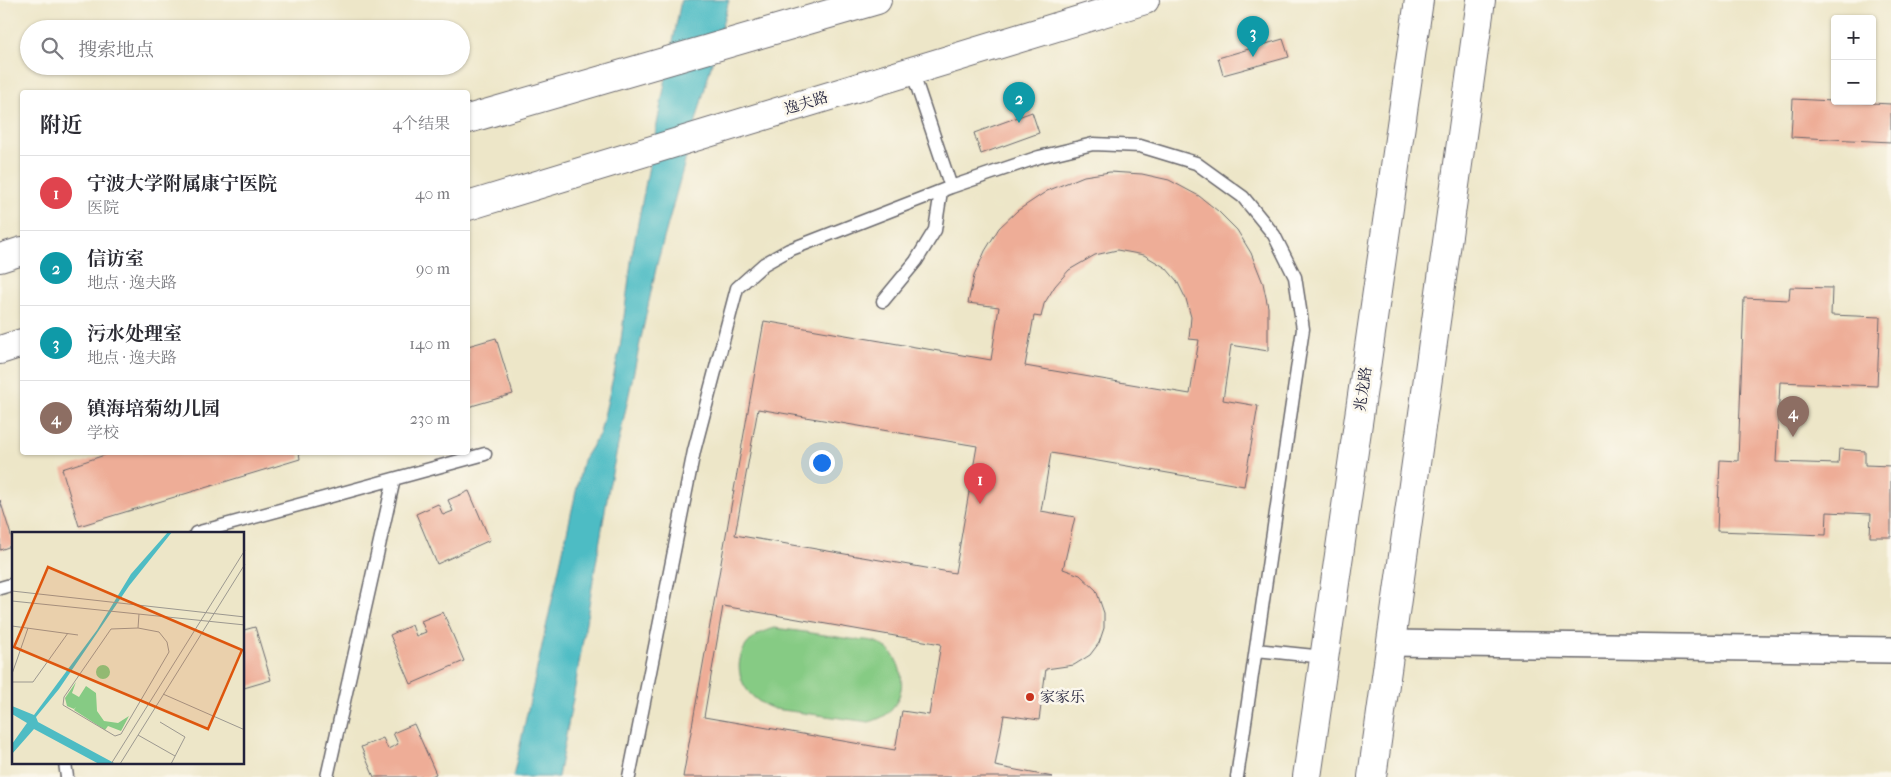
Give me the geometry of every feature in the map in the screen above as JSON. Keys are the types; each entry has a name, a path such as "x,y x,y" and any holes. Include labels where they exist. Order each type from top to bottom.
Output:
{"main road":[{"path":"470,118 877,0"},
{"name":"逸夫路","path":"470,205 1145,0"},
{"name":"兆龙路","path":"1307,777 1420,0"},
{"path":"1372,777 1481,0"},
{"path":"0,258 20,253"},
{"path":"0,350 20,344"}],"street":[{"path":"1391,643 1891,650"}],"lane":[{"path":"883,302 916,261 935,230 946,189 912,71"},
{"path":"629,777 694,451 737,288 764,264 789,250 946,189 1039,157 1093,144 1140,146 1196,163 1243,197 1274,235 1296,277 1304,329 1237,777"},
{"path":"200,532 485,454"},
{"path":"328,777 394,479"},
{"path":"1256,650 1324,657"},
{"path":"65,764 67,777"}],"green space":[{"path":"774,628 877,642 890,652 900,669 902,683 894,707 881,718 869,722 775,709 760,702 749,692 742,681 739,668 741,656 747,644 758,635"}],"water":[{"path":"681,0 729,0 657,264 609,487 558,777 513,777 583,460 600,433 620,348 632,254"}],"building":[{"path":"1283,39 1289,57 1223,75 1218,58"},
{"path":"1793,99 1831,101 1831,105 1891,104 1891,142 1791,137"},
{"path":"1032,112 1039,133 981,154 974,133"},
{"path":"1110,172 1142,174 1169,180 1199,196 1218,211 1237,230 1251,253 1263,283 1268,307 1268,351 1231,345 1223,400 1258,406 1244,486 1051,453 1041,511 1075,517 1063,569 1080,575 1096,590 1104,613 1104,628 1099,643 1090,655 1074,665 1046,669 1039,720 1004,715 995,766 1053,777 683,777 764,321 991,360 999,307 968,303 974,276 985,251 999,228 1017,211 1047,191 1084,176","holes":["1117,250 1144,255 1166,268 1177,281 1186,299 1191,317 1189,339 1199,340 1190,394 1025,366 1034,316 1041,317 1044,304 1055,286 1069,270 1095,255","758,409 977,446 955,573 735,535","723,606 941,644 929,715 902,711 895,750 704,717"]},
{"path":"1790,287 1832,288 1831,315 1880,317 1877,386 1780,382 1776,462 1838,464 1839,449 1865,451 1865,465 1891,466 1891,537 1870,537 1871,514 1827,512 1826,535 1717,531 1720,460 1738,461 1744,298 1789,300"},
{"path":"496,338 513,394 470,406 470,345"},
{"path":"105,455 299,455 300,459 79,526 62,469"},
{"path":"469,491 490,540 437,564 416,514 438,504 443,515 453,511 448,500"},
{"path":"0,500 12,539 12,546 0,550"},
{"path":"443,612 464,661 411,684 390,635 412,625 416,636 426,632 421,621"},
{"path":"255,627 271,680 245,688 245,630"},
{"path":"414,724 436,774 429,777 374,777 361,747 383,738 388,749 398,744 393,733"}],"place":[{"name":"污水处理室","path":"1253,57"},
{"name":"信访室","path":"1019,123"},
{"name":"镇海培菊幼儿园","path":"1793,437"},
{"name":"宁波大学附属康宁医院","path":"980,504"},
{"name":"家家乐","path":"1030,697"}]}
